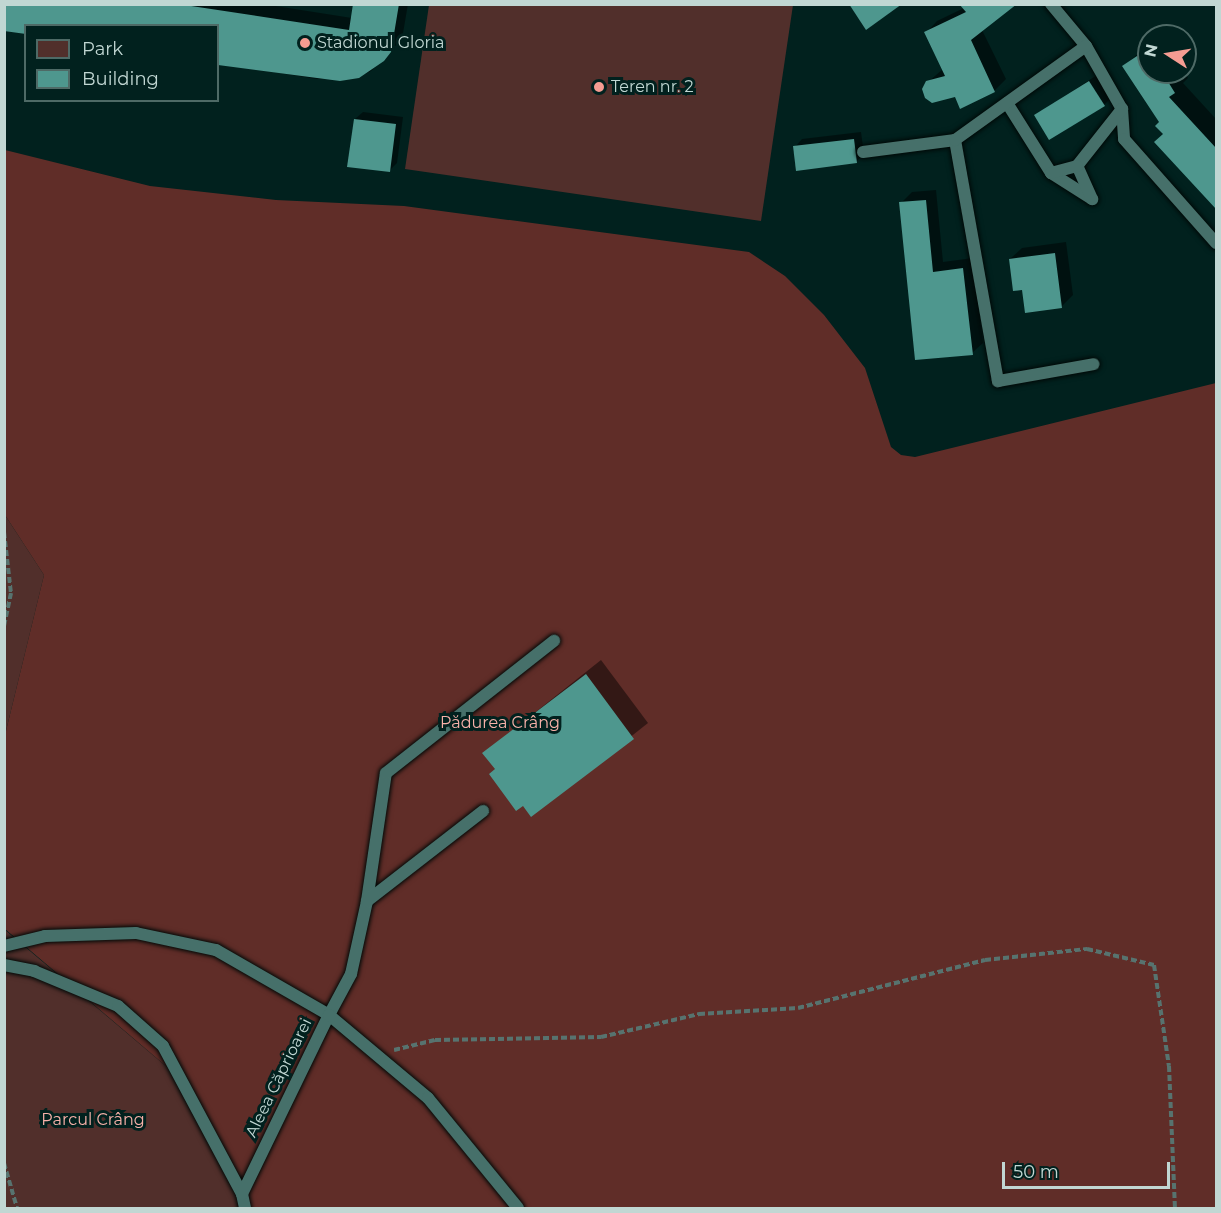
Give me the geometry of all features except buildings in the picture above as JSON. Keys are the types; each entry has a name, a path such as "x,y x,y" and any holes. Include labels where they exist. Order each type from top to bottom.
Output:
{"lane":[{"path":"1051,4 1086,46 1122,109 1124,139"},
{"path":"863,152 955,140 1086,46"},
{"path":"1007,103 1051,173 1092,199 1077,166"},
{"path":"1051,173 1077,166 1101,132 1122,109"},
{"path":"1101,132 1124,139 1216,243"},
{"path":"955,140 998,381 1094,364"},
{"path":"4,946 45,936 136,933 204,947 216,950 329,1015 351,974 366,901 386,774 554,641"},
{"path":"366,901 483,811"},
{"path":"4,964 34,971 118,1006 163,1046 242,1194 245,1209"},
{"name":"Aleea Căprioarei","path":"242,1194 329,1015 428,1098 518,1209"}],"path":[{"path":"4,532 11,593 4,627"},
{"path":"376,1054 435,1040 601,1037 699,1014 798,1008 985,960 1087,949 1154,965 1169,1066 1175,1209"},
{"path":"4,1163 16,1209"}],"green space":[{"name":"Teren nr. 2","path":"429,5 793,5 761,221 405,169"},
{"name":"Pădurea Crâng","path":"5,150 150,186 276,200 404,206 749,252 785,276 824,315 865,368 891,447 901,455 915,457 1216,383 1216,1208 247,1208 180,1078 5,929 5,735 44,575 5,515"},
{"path":"5,515 44,575 5,735"},
{"name":"Parcul Crâng","path":"4,929 180,1078 248,1208 5,1208"}],"place":[{"name":"Stadionul Gloria","path":"305,43"},
{"name":"Teren nr. 2","path":"599,87"}]}
